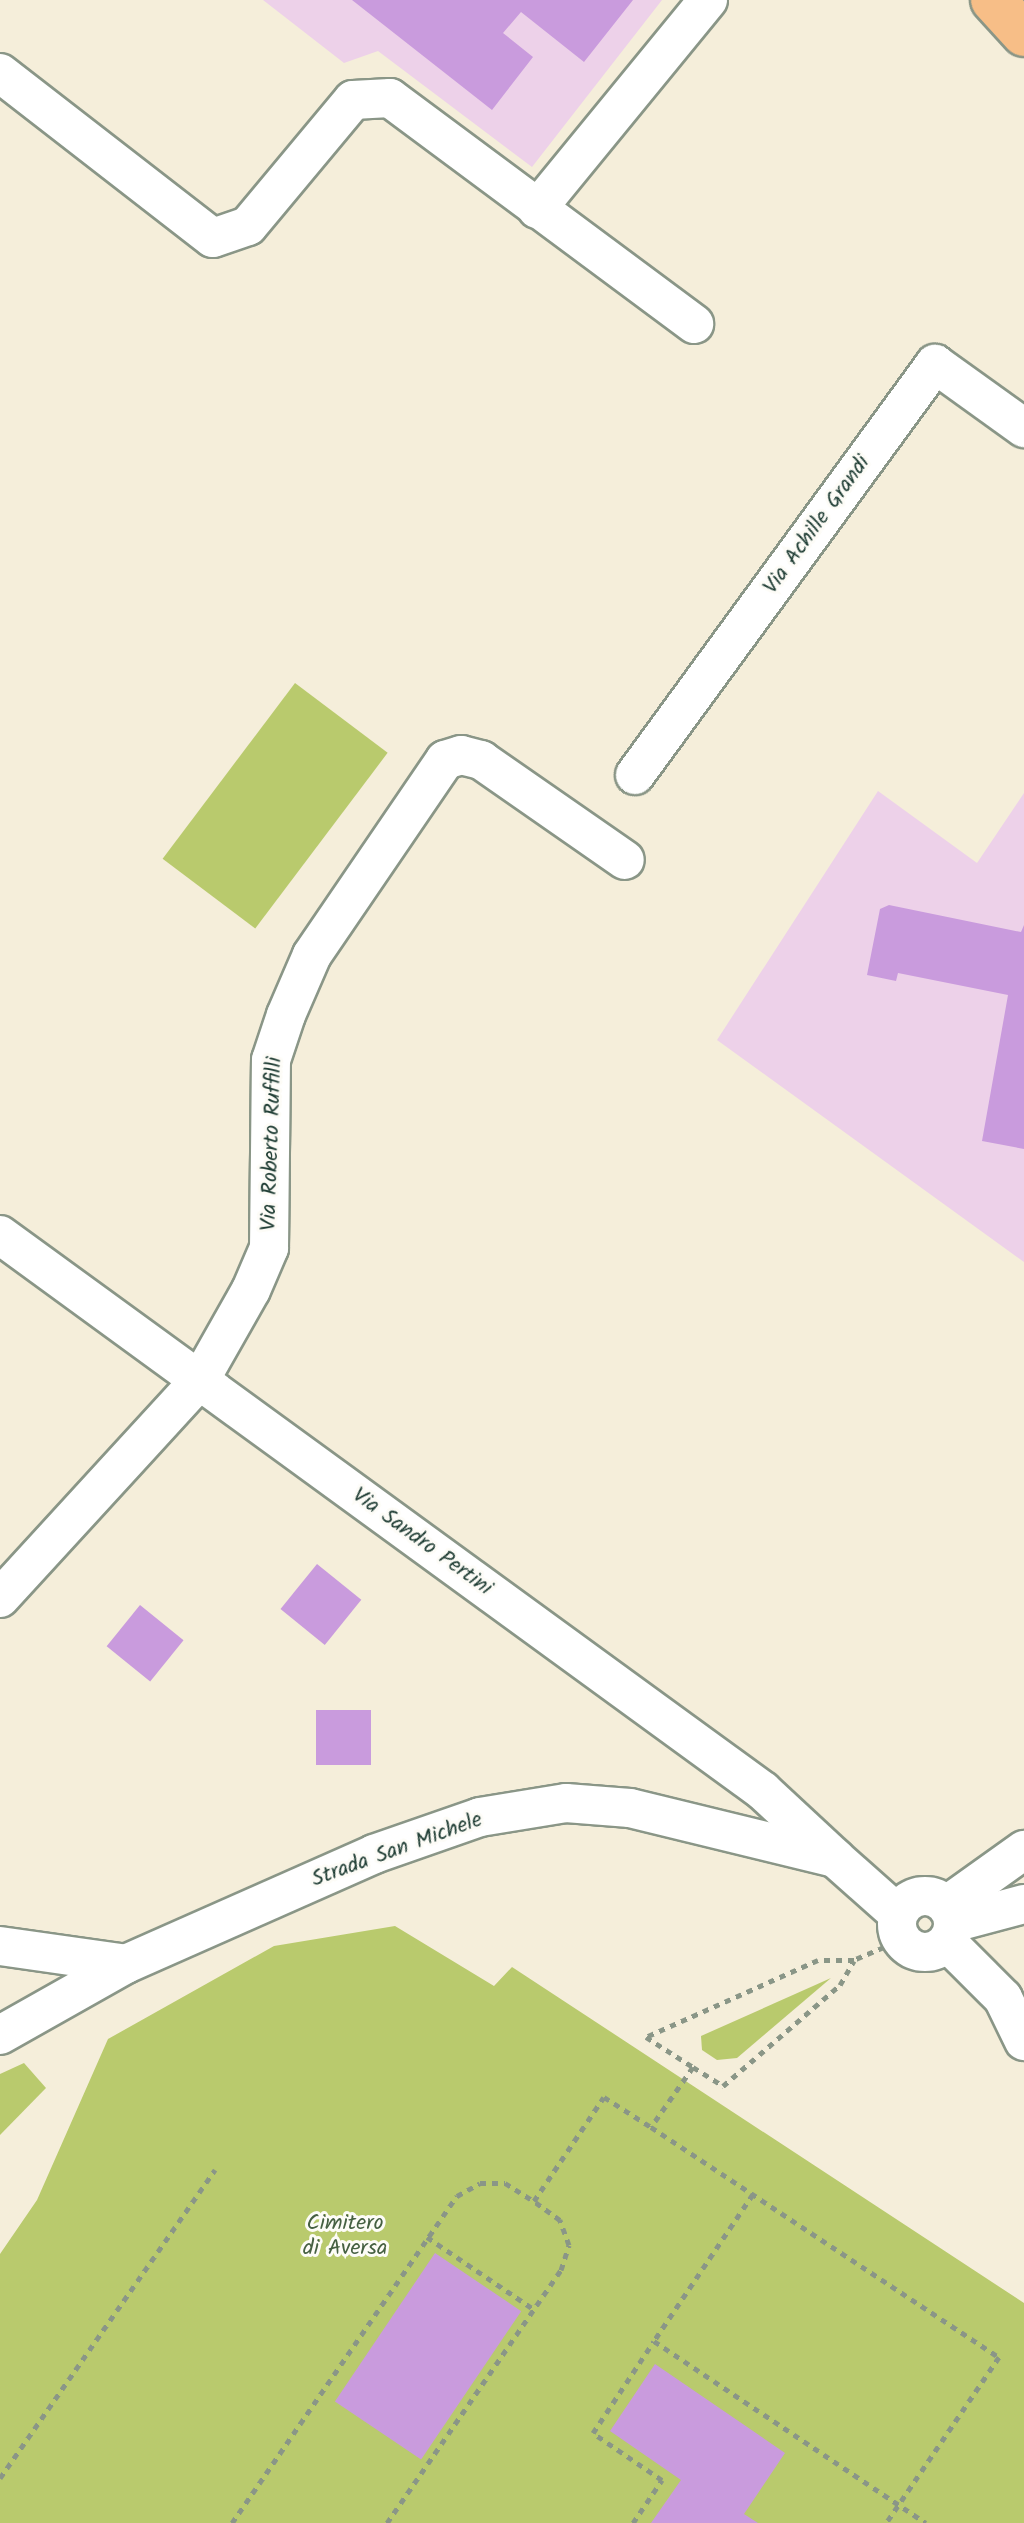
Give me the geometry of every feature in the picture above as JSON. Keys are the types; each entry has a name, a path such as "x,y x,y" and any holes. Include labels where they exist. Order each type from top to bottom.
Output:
{"main road":[{"path":"993,0 1024,34"}],"street":[{"path":"537,209 708,0"},
{"path":"0,73 213,238 248,226 353,100 371,95 390,98 694,324"},
{"name":"Via Achille Grandi","path":"635,775 935,364 1024,428"},
{"name":"Via Roberto Ruffilli","path":"0,1598 200,1380 269,1248 271,1060 286,1015 312,955 445,760 461,755 481,760 625,860"},
{"name":"Via Sandro Pertini","path":"0,1235 763,1791 835,1858"},
{"name":"Strada San Michele","path":"5,2024 126,1964 374,1854 480,1817 566,1803 630,1808 835,1858 899,1927"},
{"path":"1024,1850 949,1923 923,1953 899,1927 924,1895 949,1923 1003,1998 1024,2041"},
{"path":"949,1923 1024,1904"},
{"path":"0,1946 126,1964"}],"path":[{"path":"854,1960 818,1960 646,2037 723,2086 840,1985 854,1960 899,1927"},
{"path":"651,2127 693,2067"},
{"path":"534,2201 604,2097 999,2357 886,2523"},
{"path":"0,2478 215,2170"},
{"path":"232,2523 457,2196 480,2183 505,2183 560,2220 569,2245 535,2310 387,2523"},
{"path":"633,2523 662,2480 593,2433 753,2194"},
{"path":"427,2237 535,2310"},
{"path":"654,2341 926,2523"}],"shaded area":[{"path":"263,0 662,0 532,167 378,51 344,63"},
{"path":"878,791 977,863 1024,793 1024,1262 717,1040"}],"green space":[{"path":"295,683 388,753 255,929 163,859"},
{"name":"Cimitero di Aversa","path":"395,1926 494,1986 512,1967 1024,2303 1024,2523 0,2523 0,2254 37,2200 108,2039 274,1946"},
{"path":"831,1978 737,2058 717,2060 702,2050 701,2036"},
{"path":"24,2063 46,2088 0,2135 0,2074"}],"building":[{"path":"352,0 633,0 584,62 521,12 503,33 533,57 492,110"},
{"path":"889,905 1021,932 1024,925 1024,1149 982,1141 1008,995 898,973 896,981 867,975 880,909"},
{"path":"317,1564 361,1600 325,1645 280,1609"},
{"path":"140,1605 184,1640 150,1681 107,1646"},
{"path":"316,1710 371,1710 371,1765 316,1765"},
{"path":"435,2253 521,2311 421,2460 335,2401"},
{"path":"655,2364 785,2453 744,2514 758,2523 651,2523 681,2480 610,2431"}]}
